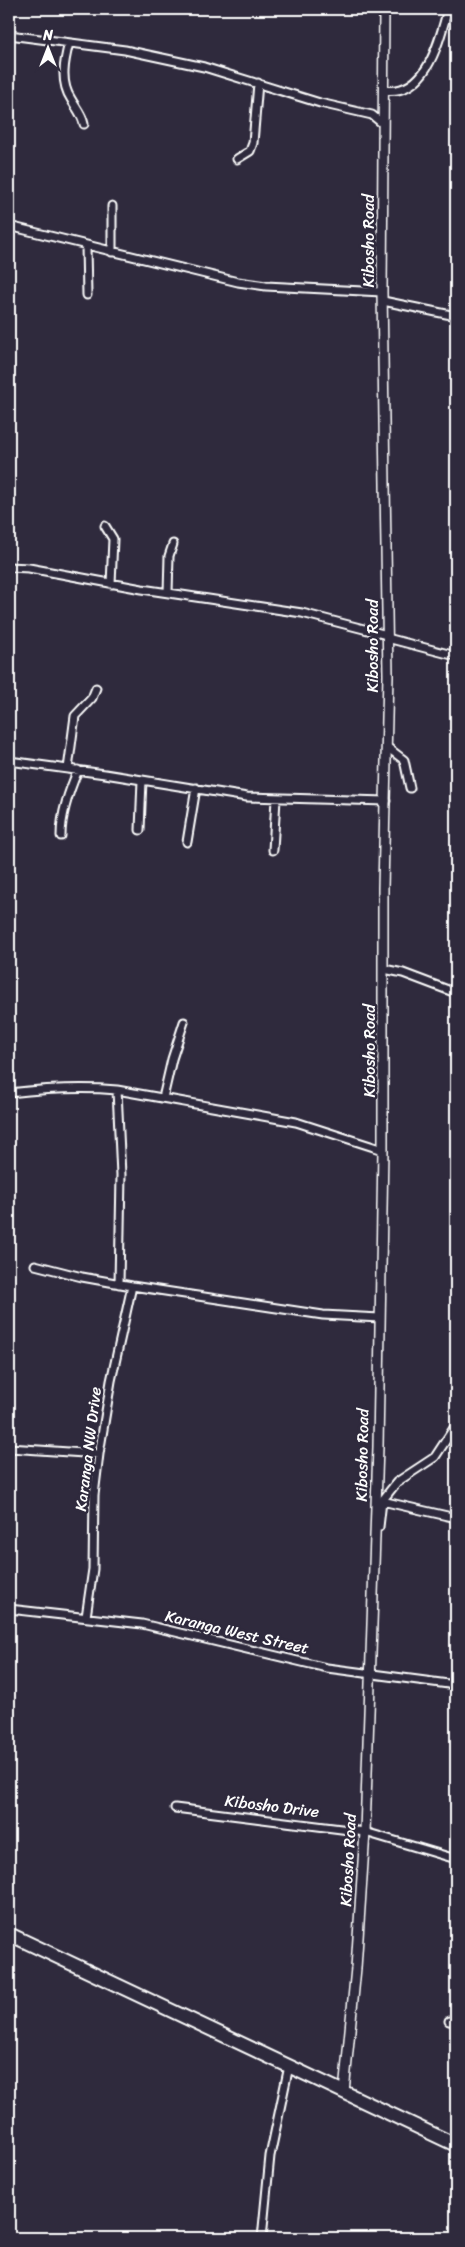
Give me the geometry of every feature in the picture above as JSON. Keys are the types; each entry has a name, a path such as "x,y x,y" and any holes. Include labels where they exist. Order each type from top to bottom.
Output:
{"highway":[{"path":"9,1934 456,2145"}],"street":[{"name":"Kibosho Road","path":"344,2092 356,1968 365,1832 380,1318 383,1150 383,888 387,747 383,297 384,9"},
{"path":"383,90 400,91 409,88 423,74 434,50 448,9"},
{"path":"9,35 152,56 204,67 320,103 372,115 383,124"},
{"path":"70,43 64,69 65,88 84,124"},
{"path":"237,159 250,151 253,143 258,83"},
{"path":"112,206 112,252"},
{"path":"9,226 238,282 383,297 456,316"},
{"path":"86,246 87,295"},
{"path":"105,526 113,539 111,584"},
{"path":"168,593 169,556 173,544"},
{"path":"9,567 29,568 111,584 302,614 456,656"},
{"path":"68,769 75,716 92,698 96,688"},
{"path":"387,747 404,760 410,788"},
{"path":"9,762 78,770 196,788 231,796 276,799 386,801"},
{"path":"61,836 61,822 65,803 78,770"},
{"path":"140,830 142,780"},
{"path":"187,842 196,788"},
{"path":"273,850 276,799"},
{"path":"384,969 403,973 456,993"},
{"path":"163,1098 172,1059 184,1022"},
{"path":"9,1093 49,1089 95,1088 118,1090 296,1122 383,1150"},
{"path":"118,1090 121,1175 119,1284"},
{"path":"35,1265 132,1286 323,1315 380,1318"},
{"name":"Karanga NW Drive","path":"86,1617 93,1569 94,1495 99,1454 111,1381 132,1286"},
{"path":"374,1572 382,1501 398,1482 435,1457 456,1425"},
{"path":"9,1448 99,1454"},
{"path":"382,1501 456,1518"},
{"name":"Karanga West Street","path":"10,1609 142,1624 328,1668 456,1685"},
{"name":"Kibosho Drive","path":"175,1808 365,1832 456,1859"},
{"path":"262,2238 270,2156 289,2066"}]}
